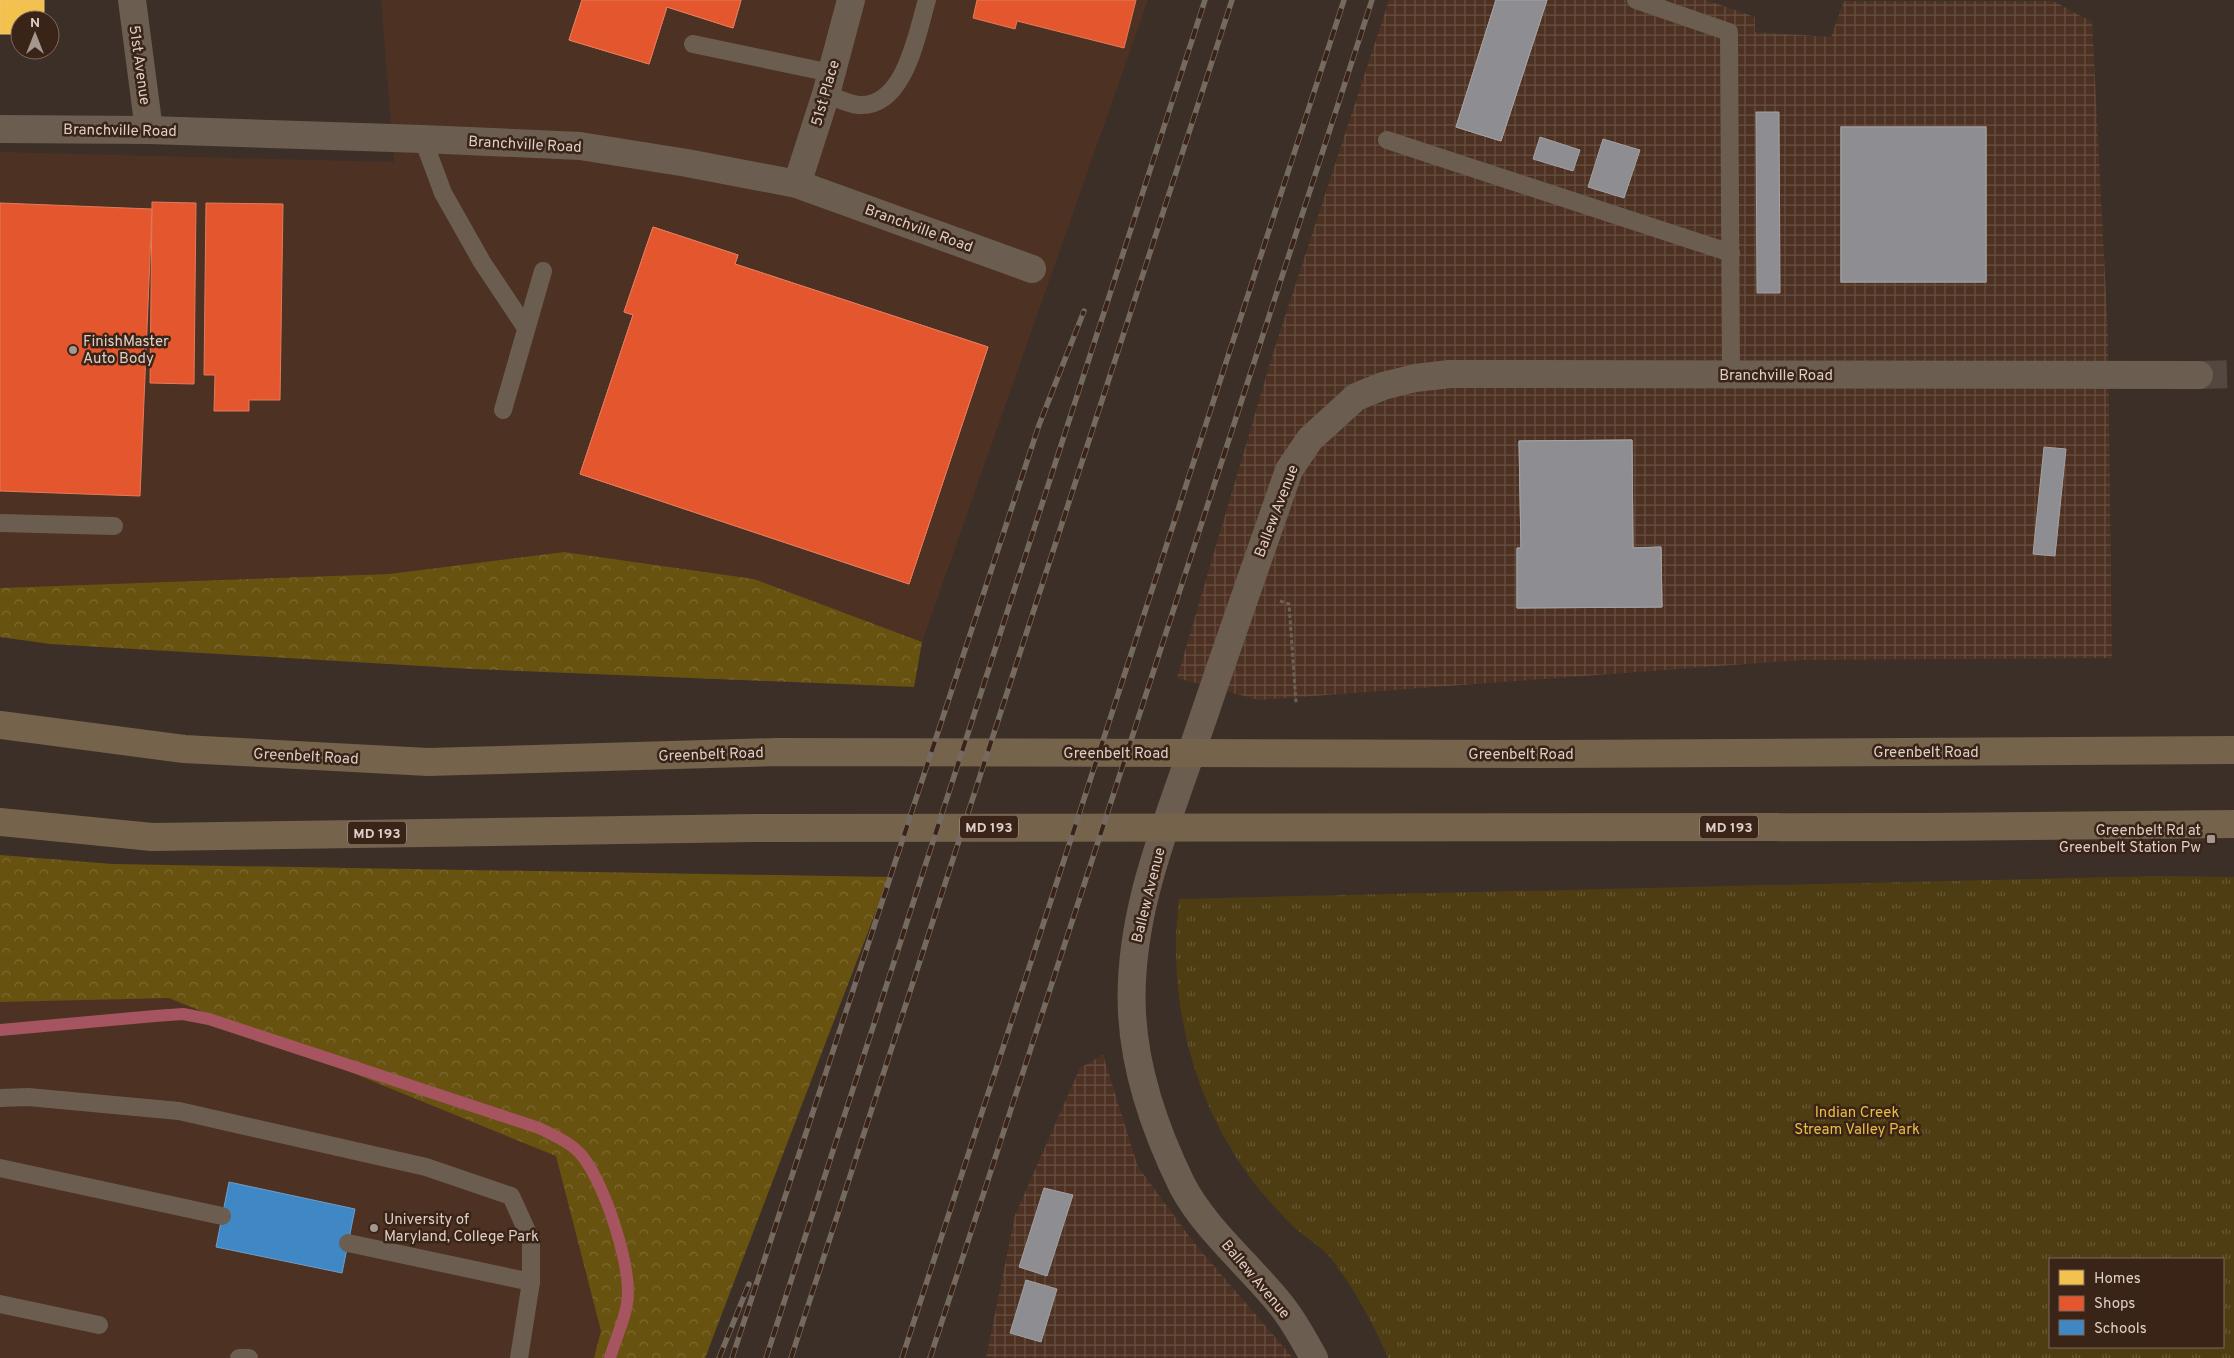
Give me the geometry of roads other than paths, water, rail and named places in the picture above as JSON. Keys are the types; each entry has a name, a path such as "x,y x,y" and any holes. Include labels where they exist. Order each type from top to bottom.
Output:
{"main road":[{"name":"Greenbelt Road","path":"0,725 184,748 428,762 777,752 1552,754 2234,750"},
{"name":"MD 193","path":"0,822 152,837 754,828 1936,827 2234,824"}],"street":[{"name":"51st Avenue","path":"132,0 149,130"},
{"name":"51st Place","path":"797,184 829,84 850,0"},
{"name":"Branchville Road","path":"0,129 149,130 580,146 687,163 797,184 1032,269"},
{"name":"Branchville Road","path":"1356,397 1383,386 1415,378 1450,374 2200,374"},
{"name":"Ballew Avenue","path":"1314,1358 1282,1306 1196,1206 1183,1186 1166,1148 1149,1102 1141,1072 1132,1013 1133,966 1139,923 1150,872 1289,470 1310,439 1356,397"}],"lane":[{"path":"693,44 829,84 858,105 874,103 886,97 905,71 927,0"},
{"path":"1636,0 1729,32 1731,375"},
{"path":"423,139 443,194 482,262 526,328"},
{"path":"1387,140 1731,253"},
{"path":"503,410 543,271"},
{"path":"0,523 114,526"},
{"path":"0,1098 28,1097 179,1111 426,1167 511,1196 531,1240 531,1282 519,1358"},
{"path":"0,1168 222,1216"},
{"path":"348,1243 531,1282"},
{"path":"0,1304 99,1325"},
{"path":"239,1358 249,1358"}],"waterway":[{"path":"0,1030 183,1014 209,1019 539,1128 557,1137 579,1152 591,1170 608,1207 622,1249 628,1289 627,1304 610,1358"}],"tunnel":[{"path":"2199,375 2234,374"}],"railway":[{"path":"766,1358 1205,0"},
{"path":"791,1358 1232,0"},
{"path":"902,1358 1344,0"},
{"path":"930,1358 1372,0"},
{"path":"732,1358 1039,425 1084,311"},
{"path":"719,1358 749,1284"}],"place":[{"name":"FinishMaster Auto Body","path":"73,350"},
{"name":"Greenbelt Rd at Greenbelt Station Pw","path":"2211,839"},
{"name":"University of Maryland, College Park","path":"374,1228"}],"park label":[{"name":"Indian Creek Stream Valley Park","path":"1857,1120"}]}
